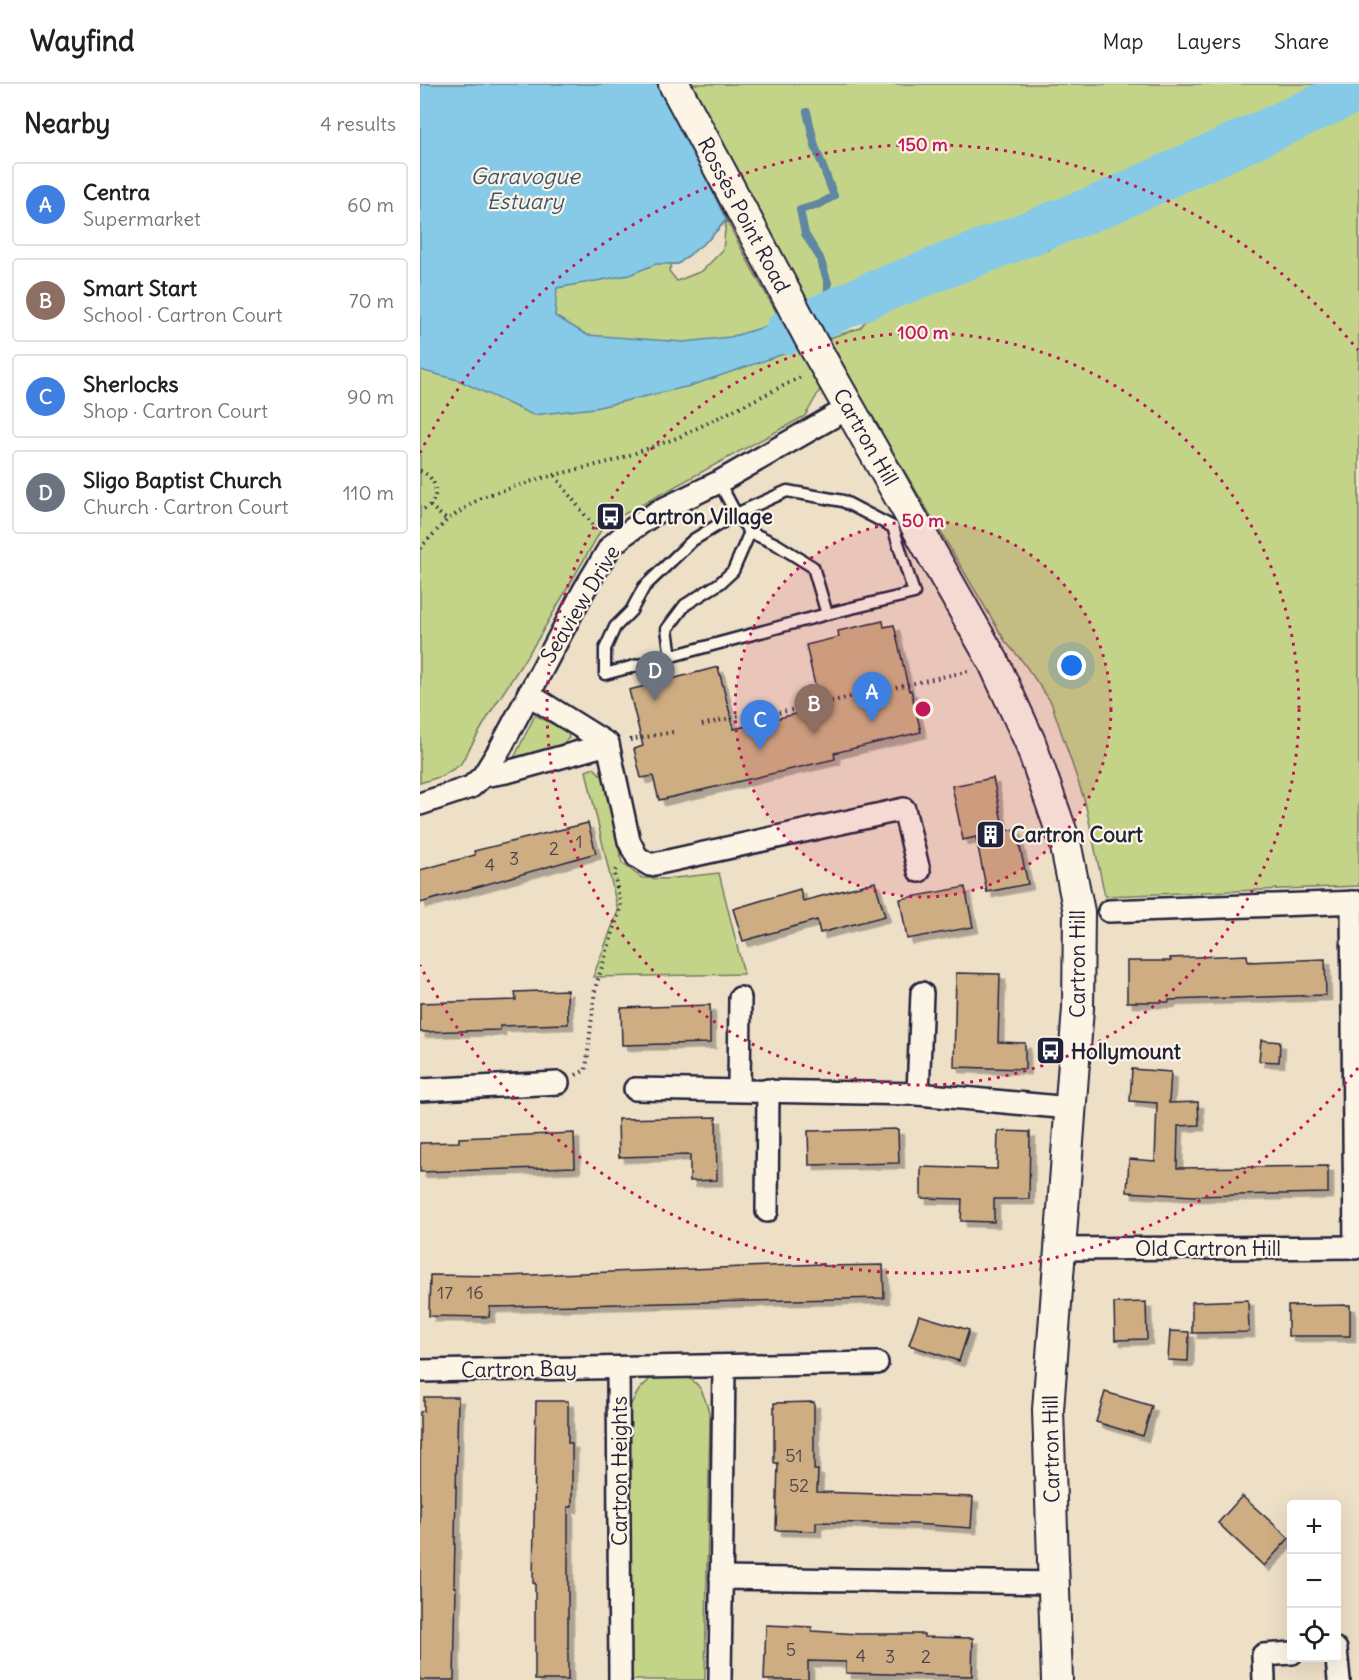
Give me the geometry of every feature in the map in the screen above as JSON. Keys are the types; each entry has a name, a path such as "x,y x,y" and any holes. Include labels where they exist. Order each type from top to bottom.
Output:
{"main road":[{"name":"Rosses Point Road","path":"674,84 819,355"},
{"name":"Cartron Hill","path":"819,355 993,661 1030,742 1065,842 1080,912 1078,1008 1048,1410 1057,1680"}],"street":[{"name":"Seaview Drive","path":"420,804 471,787 483,776 501,747 584,590 610,547 657,513 719,482 850,407"},
{"path":"528,694 609,744 629,841 637,857 650,865 904,809 919,871"},
{"name":"Seaview Drive","path":"483,776 507,772 609,744"},
{"name":"Old Cartron Hill","path":"1061,1249 1357,1247 1356,902 1109,911"},
{"path":"918,1094 922,993"},
{"path":"739,1090 740,998"},
{"path":"420,1090 558,1083"},
{"path":"635,1089 918,1094 1070,1108"},
{"path":"767,1211 768,1090"},
{"name":"Cartron Heights","path":"620,1680 618,1368 877,1363"},
{"path":"720,1680 724,1367"},
{"name":"Cartron Bay","path":"420,1371 618,1368"},
{"path":"721,1578 1054,1583"},
{"path":"1264,1680 1263,1655 1287,1653"},
{"path":"1337,1662 1338,1680"}],"lane":[{"path":"719,482 736,514 750,532 776,544 813,567 827,614"},
{"path":"787,491 843,501 893,527 914,593 605,674 605,649 615,627 631,611 645,587 693,540 736,514 787,491"},
{"path":"670,657 667,629 685,605 720,583 733,571 750,532"}],"path":[{"path":"420,548 447,520 482,497 613,461 677,438 819,355"},
{"path":"420,471 430,476 436,487 436,494 430,506 420,511"},
{"path":"555,476 579,510 610,547"},
{"path":"430,506 447,520"},
{"path":"702,725 738,716 780,713 972,670 993,661"},
{"path":"609,744 673,732"},
{"path":"558,1083 586,1070 595,989 621,907 614,873"}],"green space":[{"path":"420,84 658,84 748,262 821,388 805,416 604,525 538,639 460,765 442,776 420,783","holes":["726,221 723,250 702,271 677,281 669,271 672,264 678,264 709,239"]},
{"path":"688,84 1345,84 1094,206 1055,216 1018,232 996,234 978,245 951,250 909,263 897,275 812,313"},
{"path":"1359,101 1359,886 1105,896 1085,802 1051,702 1005,641 867,408 829,338 860,328 875,309 1001,262 1048,250 1083,227 1176,188"},
{"path":"535,715 564,730 568,733 569,738 561,745 513,760"},
{"path":"594,768 603,777 622,863 642,878 666,879 719,873 744,974 593,977 618,911 586,771"},
{"path":"682,1375 699,1386 710,1416 705,1680 627,1680 628,1409 639,1390 652,1377"}],"water":[{"name":"Garavogue Estuary","path":"420,84 658,84 680,123 726,220 709,239 678,264 656,264 629,275 557,288 555,316 587,335 684,342 730,337 781,322 798,349 690,386 595,408 533,415 458,380 420,370"}],"building":[{"path":"883,621 884,627 894,625 921,732 834,753 835,759 659,800 653,776 641,778 634,749 643,746 629,690 718,667 734,729 820,708 806,645 839,637 838,631"},
{"name":"Cartron Court","path":"993,778 1004,831 1016,829 1028,884 987,892 976,837 963,840 952,786"},
{"path":"588,823 596,853 420,903 420,870 475,855 474,851"},
{"path":"875,882 885,916 820,933 817,920 743,941 733,909 800,889 803,901"},
{"path":"965,887 973,927 907,939 900,899"},
{"path":"1247,955 1248,962 1325,959 1326,995 1127,1002 1127,961 1171,961 1170,958"},
{"path":"956,973 1000,974 998,1042 1025,1043 1025,1069 954,1067"},
{"path":"567,990 568,1024 500,1026 500,1030 420,1032 420,1003 516,1000 515,992"},
{"path":"710,1005 710,1043 622,1045 621,1008"},
{"path":"1261,1040 1280,1042 1279,1062 1259,1061"},
{"path":"1132,1069 1171,1072 1169,1103 1198,1102 1199,1125 1178,1126 1177,1168 1328,1166 1328,1193 1193,1196 1127,1192 1129,1159 1155,1161 1157,1103 1130,1101"},
{"path":"716,1117 717,1180 690,1181 690,1155 619,1157 618,1119"},
{"path":"898,1129 899,1163 809,1165 808,1131"},
{"path":"998,1131 1030,1132 1029,1199 994,1199 994,1222 961,1221 962,1199 921,1198 921,1167 997,1169"},
{"path":"574,1133 575,1167 420,1172 420,1143 459,1142 459,1138"},
{"path":"824,1264 824,1266 883,1265 884,1298 490,1307 489,1317 429,1316 430,1275 504,1276"},
{"path":"1248,1300 1249,1332 1192,1333 1192,1302"},
{"path":"1146,1302 1147,1339 1115,1340 1114,1303"},
{"path":"1350,1305 1350,1336 1288,1336 1288,1306"},
{"path":"919,1315 969,1330 959,1361 909,1345"},
{"path":"1170,1331 1189,1332 1188,1361 1168,1360"},
{"path":"1105,1392 1152,1406 1143,1436 1096,1422"},
{"path":"424,1397 458,1397 454,1680 420,1680 420,1412 424,1411"},
{"path":"536,1401 568,1401 568,1443 572,1443 572,1507 568,1507 568,1680 535,1680 535,1583 533,1583"},
{"path":"814,1402 814,1470 818,1470 817,1492 973,1497 971,1528 816,1522 816,1531 776,1530 778,1463 774,1463 774,1403"},
{"path":"1242,1496 1287,1536 1287,1540 1264,1566 1218,1523"},
{"path":"766,1625 812,1627 812,1631 858,1634 924,1634 924,1637 973,1638 972,1676 846,1673 846,1662 808,1661 808,1680 764,1680"}],"waterway":[{"path":"787,332 872,294 1103,205 1359,89"},
{"path":"807,112 815,146 834,196 820,204 800,210 805,234 820,258 828,283 827,314"}],"place":[{"name":"Cartron Village","path":"611,516"},
{"name":"Sligo Baptist Church","path":"655,701"},
{"name":"Centra","path":"872,722"},
{"name":"Smart Start","path":"814,734"},
{"name":"Sherlocks","path":"760,750"},
{"name":"Cartron Court","path":"990,834"},
{"name":"Hollymount","path":"1050,1051"}]}
